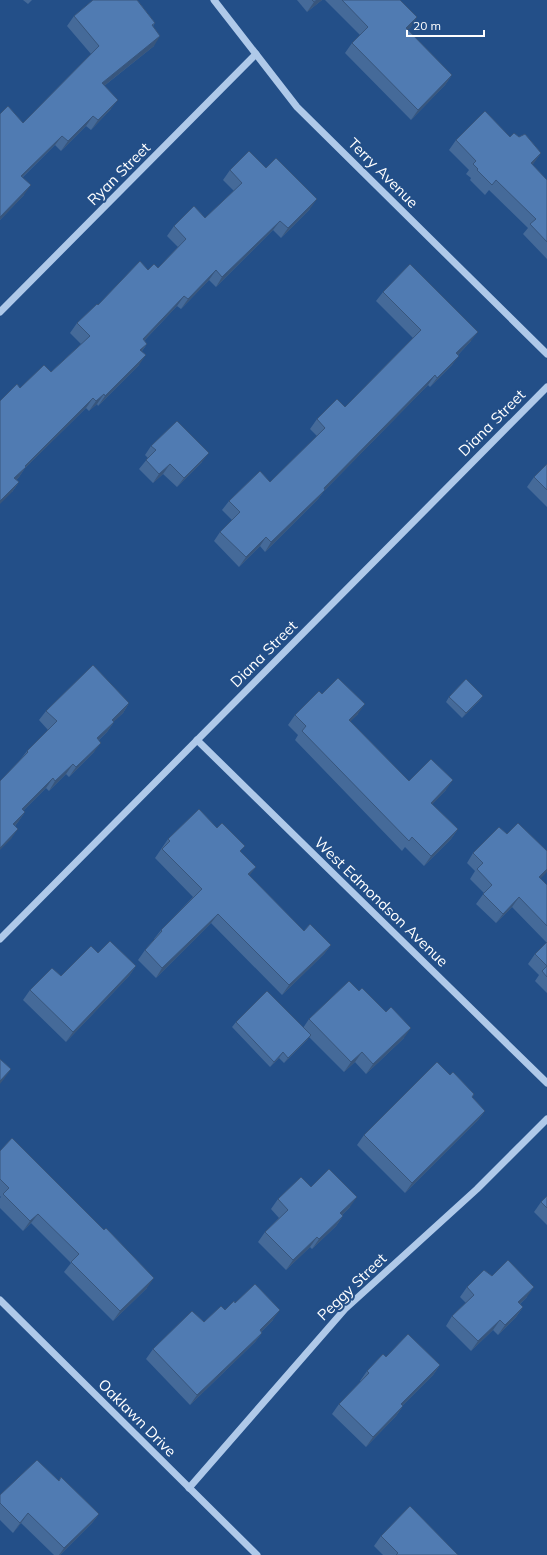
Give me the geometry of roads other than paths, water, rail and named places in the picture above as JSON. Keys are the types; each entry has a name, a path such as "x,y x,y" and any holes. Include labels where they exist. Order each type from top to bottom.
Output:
{"street":[{"name":"Terry Avenue","path":"214,0 297,107 547,354"},
{"name":"Ryan Street","path":"0,312 256,54"},
{"name":"Diana Street","path":"0,939 547,387"},
{"name":"West Edmondson Avenue","path":"197,740 547,1083"},
{"name":"Peggy Street","path":"189,1488 345,1309 477,1189 547,1119"},
{"name":"Oaklawn Drive","path":"0,1300 257,1555"}]}
